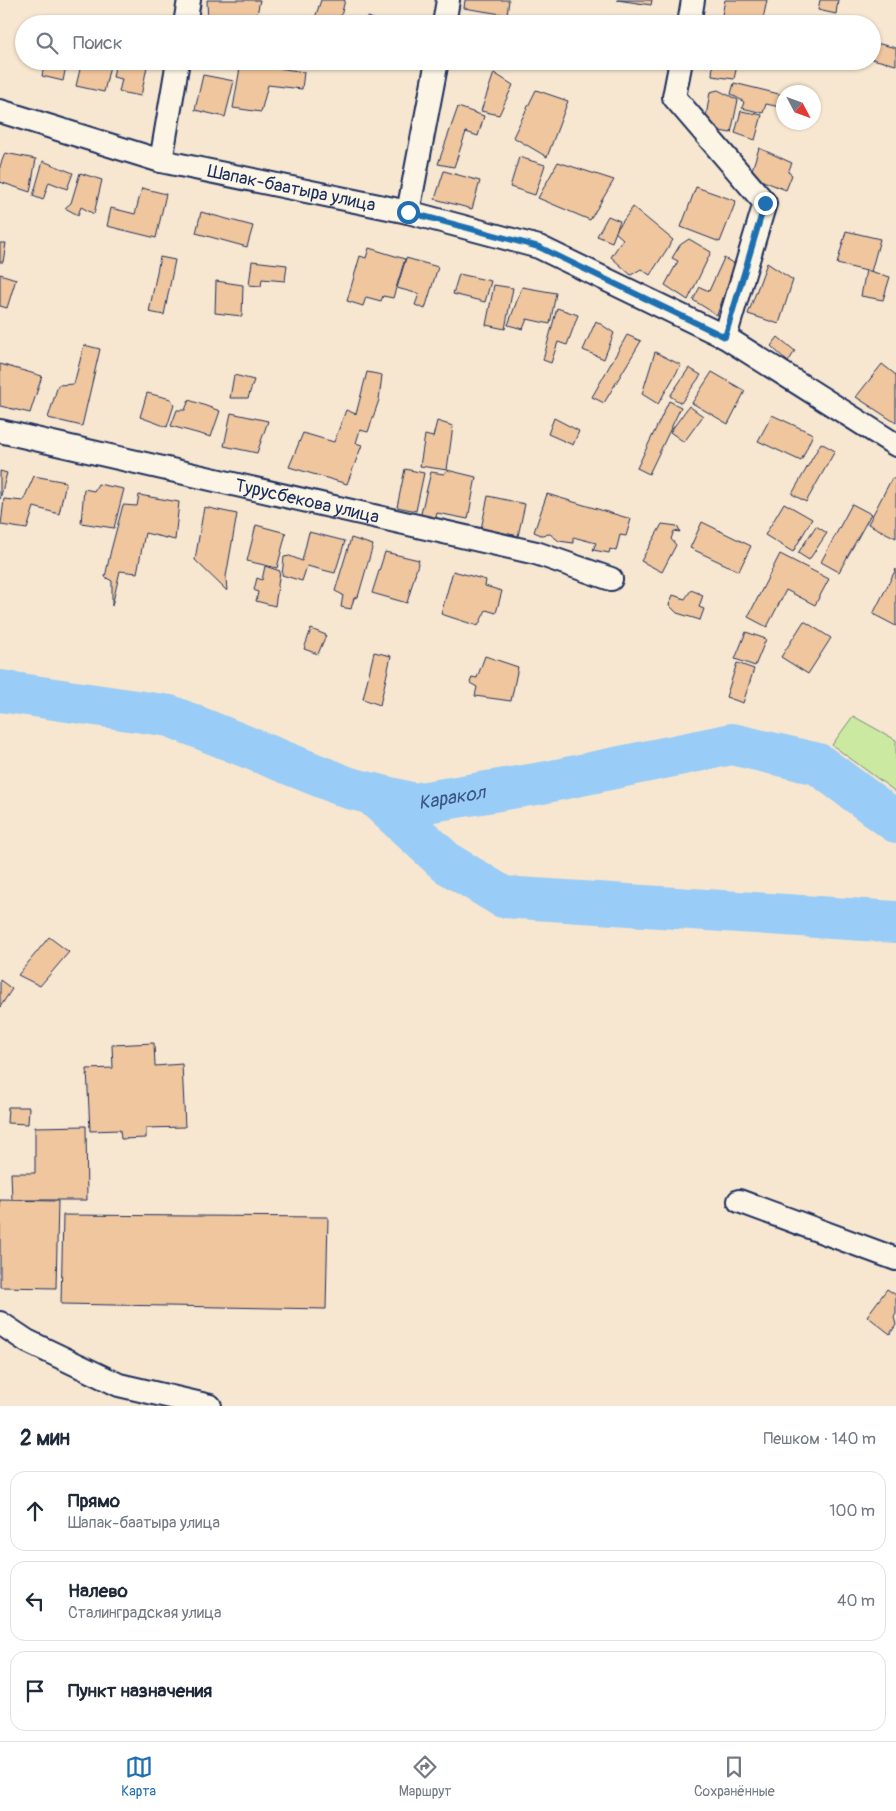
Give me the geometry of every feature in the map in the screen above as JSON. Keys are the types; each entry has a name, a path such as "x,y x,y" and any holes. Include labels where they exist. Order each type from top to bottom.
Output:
{"street":[{"path":"186,15 189,0"},
{"path":"446,15 448,0"},
{"path":"690,15 693,0"},
{"path":"161,160 176,70"},
{"path":"408,212 435,70"},
{"path":"679,70 674,97 765,203 725,337"},
{"name":"Шапак-баатыра улица","path":"0,111 161,160 408,212 539,247 725,337 896,445"},
{"name":"Турусбекова улица","path":"0,431 536,553 611,579"},
{"path":"739,1201 896,1259"},
{"path":"0,1323 27,1341 119,1385 210,1406"}],"green space":[{"path":"853,716 896,740 896,792 832,745"}],"building":[{"path":"207,0 260,0 257,15 208,15"},
{"path":"321,0 345,0 341,15 316,15"},
{"path":"465,0 509,0 507,15 464,8"},
{"path":"617,0 652,0 651,5"},
{"path":"725,0 767,0 764,15 722,15"},
{"path":"820,0 838,0 836,14 818,10"},
{"path":"881,44 896,48 896,65 881,61"},
{"path":"43,70 65,70 63,81 42,76"},
{"path":"80,70 109,70 104,92 76,86"},
{"path":"114,70 146,70 141,96 119,92 122,79 113,77"},
{"path":"240,70 291,70 304,72 302,89 268,85 261,112 233,108"},
{"path":"712,70 736,70 734,79 712,76"},
{"path":"494,73 513,85 499,115 481,111"},
{"path":"203,75 234,81 225,117 195,110"},
{"path":"734,83 776,93 776,106 766,104 763,113 742,108 744,102 731,94"},
{"path":"536,90 568,101 547,157 513,137"},
{"path":"718,90 738,100 731,133 708,129 705,123 710,92"},
{"path":"458,107 484,116 478,136 466,132 454,167 438,164"},
{"path":"741,111 762,115 755,140 735,133"},
{"path":"759,148 792,163 788,172 792,175 786,190 750,176"},
{"path":"5,153 36,159 30,192 0,182 0,166"},
{"path":"519,157 545,165 535,195 510,187"},
{"path":"43,161 73,173 67,189 49,182 43,200 33,196"},
{"path":"558,162 614,180 590,220 538,198"},
{"path":"444,171 480,181 472,209 435,199"},
{"path":"80,173 102,180 94,214 81,207 78,215 65,208 71,203"},
{"path":"696,187 736,201 720,242 681,227"},
{"path":"142,188 166,194 156,238 107,226 111,208 135,214"},
{"path":"633,207 673,240 650,275 641,269 631,275 611,257 623,239 615,232"},
{"path":"201,212 253,226 247,247 196,233"},
{"path":"608,216 620,221 612,242 597,236"},
{"path":"846,231 880,239 871,272 837,264"},
{"path":"689,239 711,252 688,300 665,285 678,261 672,258 680,245"},
{"path":"0,243 6,243 3,262 0,262"},
{"path":"369,248 405,259 393,298 383,296 381,301 366,297 363,306 347,301 360,256 366,258"},
{"path":"160,257 175,260 164,315 149,312"},
{"path":"406,258 438,267 425,309 415,305 419,294 397,288"},
{"path":"724,258 735,264 717,315 693,300 700,287 709,291"},
{"path":"252,261 287,265 285,281 262,279 261,286 249,285"},
{"path":"767,263 793,280 779,324 748,314"},
{"path":"866,270 890,277 883,300 861,296"},
{"path":"0,274 16,279 7,308 0,306"},
{"path":"459,274 491,281 485,302 453,294"},
{"path":"216,281 243,285 242,316 215,313"},
{"path":"494,285 513,288 505,329 486,325"},
{"path":"522,287 556,293 550,324 527,319 523,329 508,325"},
{"path":"557,308 578,315 567,345 558,342 551,363 543,360"},
{"path":"596,321 614,333 604,359 583,350"},
{"path":"627,335 641,341 604,403 592,397"},
{"path":"778,337 795,351 788,362 771,346"},
{"path":"84,345 100,349 82,426 48,418 58,385 74,384"},
{"path":"655,352 681,365 658,404 642,394"},
{"path":"0,364 42,376 30,413 0,406"},
{"path":"882,364 896,375 896,423 856,397"},
{"path":"689,368 701,375 681,403 670,396"},
{"path":"367,372 382,375 379,400 368,432 360,430 356,443 362,445 347,484 289,467 303,433 334,442 346,410 356,414"},
{"path":"712,372 745,391 728,424 692,403"},
{"path":"234,375 254,380 248,398 230,398"},
{"path":"147,393 171,399 174,405 167,427 140,417"},
{"path":"189,400 220,411 211,437 171,426 177,410 185,410"},
{"path":"669,401 681,407 649,474 637,468"},
{"path":"689,406 703,416 684,442 670,432"},
{"path":"231,413 268,421 257,453 224,446"},
{"path":"772,415 813,434 801,461 758,441"},
{"path":"554,418 579,431 573,445 548,434"},
{"path":"437,421 453,426 447,470 420,466 425,435 433,437"},
{"path":"821,443 835,451 806,502 792,494"},
{"path":"405,469 424,473 416,511 397,507"},
{"path":"447,470 476,477 468,519 437,513 433,529 418,526 431,472 444,474"},
{"path":"0,471 7,473 0,499"},
{"path":"34,476 66,482 59,514 34,507 27,529 1,525 4,499 23,501"},
{"path":"892,478 896,480 896,538 868,524"},
{"path":"98,484 124,489 114,528 81,523 84,489 94,491"},
{"path":"547,494 631,519 626,536 620,535 616,551 610,549 609,553 593,550 596,543 573,537 573,543 559,541 550,534 541,535 534,532"},
{"path":"139,495 179,502 175,540 145,533 137,573 120,571 112,606 112,581 105,577 111,550 123,505 137,506"},
{"path":"488,496 525,504 518,536 481,529"},
{"path":"784,503 812,519 793,552 765,535"},
{"path":"852,504 871,514 839,572 821,562"},
{"path":"204,507 237,514 226,577 227,591 195,560"},
{"path":"702,522 751,546 739,571 690,548"},
{"path":"662,524 677,526 680,532 674,531 671,539 676,545 662,572 641,561"},
{"path":"256,525 286,533 277,568 247,561"},
{"path":"816,526 827,533 809,560 798,553"},
{"path":"309,532 345,541 335,573 307,566 302,581 282,575 284,557 290,556 302,561"},
{"path":"351,538 373,545 358,597 354,598 351,609 341,607 343,595 335,591"},
{"path":"385,552 419,560 407,603 372,593"},
{"path":"780,554 829,579 815,605 786,590 767,627 748,617"},
{"path":"265,566 280,571 275,606 256,601 258,592 254,590 257,578 262,580"},
{"path":"896,569 896,626 873,614"},
{"path":"453,571 486,580 485,586 502,591 496,613 486,610 478,626 441,614"},
{"path":"691,590 703,595 699,607 704,609 700,620 677,613 669,605 673,595 685,599"},
{"path":"804,621 831,638 808,674 781,657"},
{"path":"311,629 326,635 318,654 304,649"},
{"path":"746,632 766,639 755,666 735,659"},
{"path":"374,652 391,656 380,705 363,699"},
{"path":"485,656 518,667 511,701 475,696 477,687 470,683 472,677 477,678"},
{"path":"737,663 754,669 743,703 726,697"},
{"path":"49,937 69,952 40,986 18,975"},
{"path":"0,980 12,989 0,1007"},
{"path":"154,1043 155,1066 182,1064 185,1127 146,1128 146,1138 121,1139 120,1130 90,1131 87,1069 113,1068 112,1045"},
{"path":"8,1107 29,1107 28,1124 7,1123"},
{"path":"86,1126 87,1200 12,1200 11,1173 35,1173 35,1127"},
{"path":"0,1200 58,1201 56,1288 0,1287"},
{"path":"63,1215 328,1217 326,1309 61,1304"},
{"path":"887,1289 896,1295 896,1314 894,1317 896,1325 890,1334 867,1316"}],"waterway":[{"name":"Каракол","path":"0,691 170,716 349,788 414,804 542,783 732,744 818,764 896,822"},
{"path":"372,794 447,863 503,897 896,922"}],"route":[{"path":"408,212 539,247 725,337 765,203"}]}
